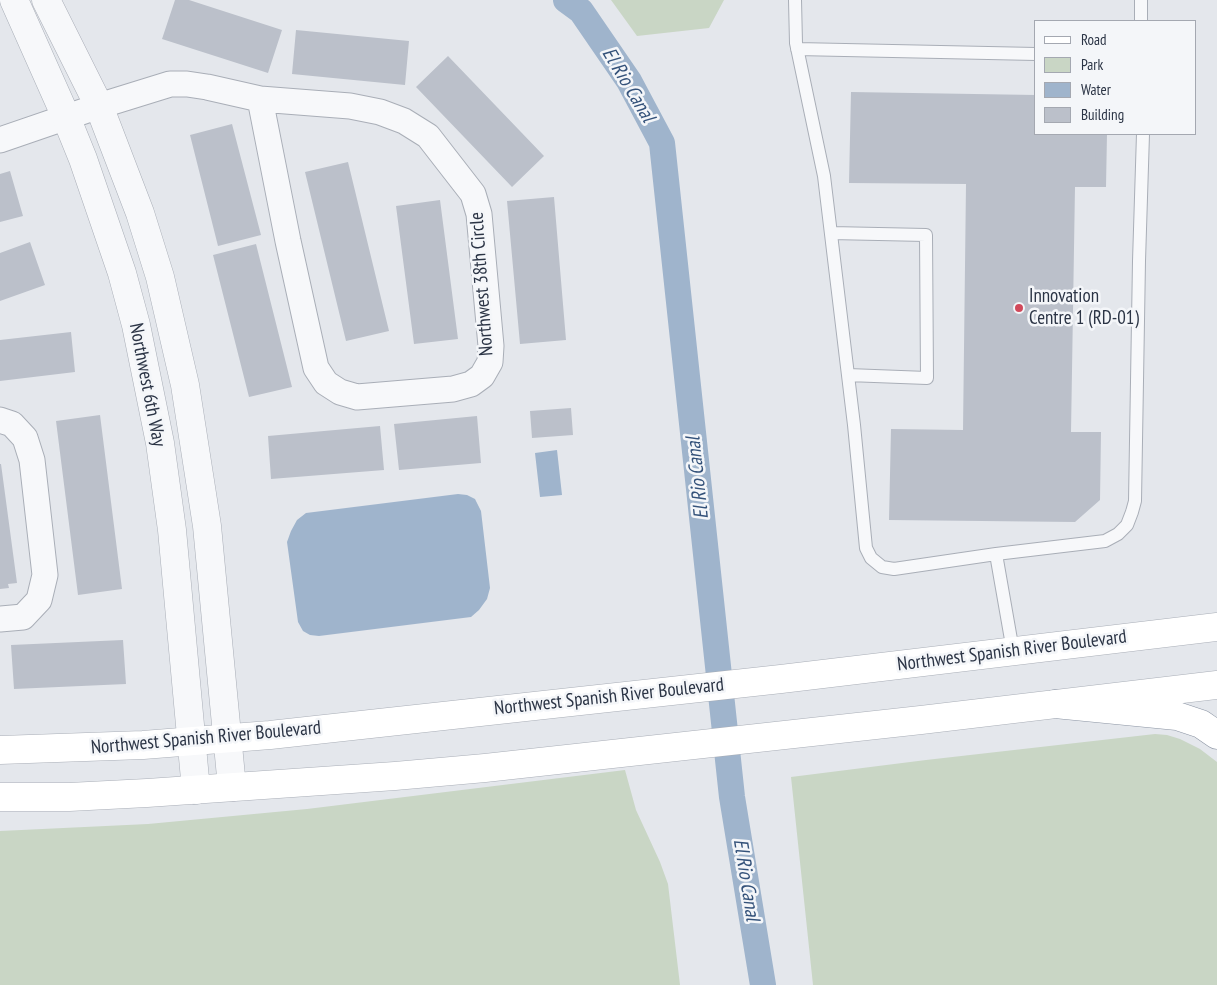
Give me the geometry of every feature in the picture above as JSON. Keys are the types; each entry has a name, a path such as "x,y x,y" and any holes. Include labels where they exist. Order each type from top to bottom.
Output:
{"main road":[{"name":"Northwest Spanish River Boulevard","path":"0,750 143,745 289,733 781,679 1217,628"},
{"path":"0,798 69,797 196,790 485,768 1217,685"},
{"path":"1055,704 1177,716 1201,724 1217,735"}],"street":[{"name":"Northwest 6th Way","path":"14,0 83,158 122,273 136,325 160,443 172,530 196,790"},
{"name":"Northwest 6th Way","path":"46,0 99,106 140,213 160,277 185,385 207,526 232,787"},
{"name":"Northwest 38th Circle","path":"0,140 170,84 207,87 260,99 350,106 380,112 404,120 428,136 473,194 479,214 491,346 490,362 482,376 471,384 453,389 357,397 340,392 326,383 316,368 286,232 260,99"},
{"path":"0,420 12,424 25,438 32,460 45,575 39,600 23,617 0,618"}],"lane":[{"path":"796,0 796,43 824,176 848,375 866,548 871,558 882,567 894,570 996,554 1105,541 1118,534 1126,525 1135,501 1138,261 1143,135"},
{"path":"1141,0 1141,20"},
{"path":"797,49 1034,54"},
{"path":"831,233 926,235 927,378 848,375"},
{"path":"996,554 1013,651"}],"green space":[{"path":"611,0 724,0 709,28 637,36"},
{"path":"1155,734 1180,739 1200,749 1217,762 1217,985 813,985 791,777"},
{"path":"625,770 636,810 668,884 680,985 0,985 0,831 148,824 307,809"}],"water":[{"path":"557,450 562,495 540,497 535,453"},
{"path":"458,494 467,495 475,499 481,511 490,588 487,599 479,610 471,617 319,636 310,635 303,631 298,622 287,542 297,520 306,513"}],"building":[{"path":"175,0 189,0 282,30 268,73 162,39"},
{"path":"296,30 409,41 405,85 292,74"},
{"path":"448,56 544,156 512,187 416,87"},
{"name":"Innovation Centre 1 (RD-01)","path":"851,92 1034,95 1034,135 1107,135 1106,187 1075,187 1071,432 1101,432 1100,500 1075,522 889,520 891,429 963,430 966,184 849,183"},
{"path":"232,124 261,235 218,246 190,135"},
{"path":"348,162 389,331 346,341 305,172"},
{"path":"10,171 23,216 0,222 0,174"},
{"path":"554,197 566,340 520,344 507,201"},
{"path":"440,200 458,339 414,344 396,206"},
{"path":"30,242 45,285 0,301 0,253"},
{"path":"256,244 292,387 249,397 213,255"},
{"path":"71,332 75,372 0,381 0,340"},
{"path":"571,408 573,435 532,438 530,411"},
{"path":"100,415 122,589 78,595 56,421"},
{"path":"477,416 481,463 399,470 394,424"},
{"path":"380,426 384,470 271,479 268,436"},
{"path":"0,464 17,583 8,584 9,588 0,589"},
{"path":"123,640 126,684 14,689 11,645"}],"waterway":[{"name":"El Rio Canal","path":"566,0 581,11 629,81 662,143 732,797 763,985"}],"place":[{"name":"Innovation Centre 1 (RD-01)","path":"1019,308"}]}
